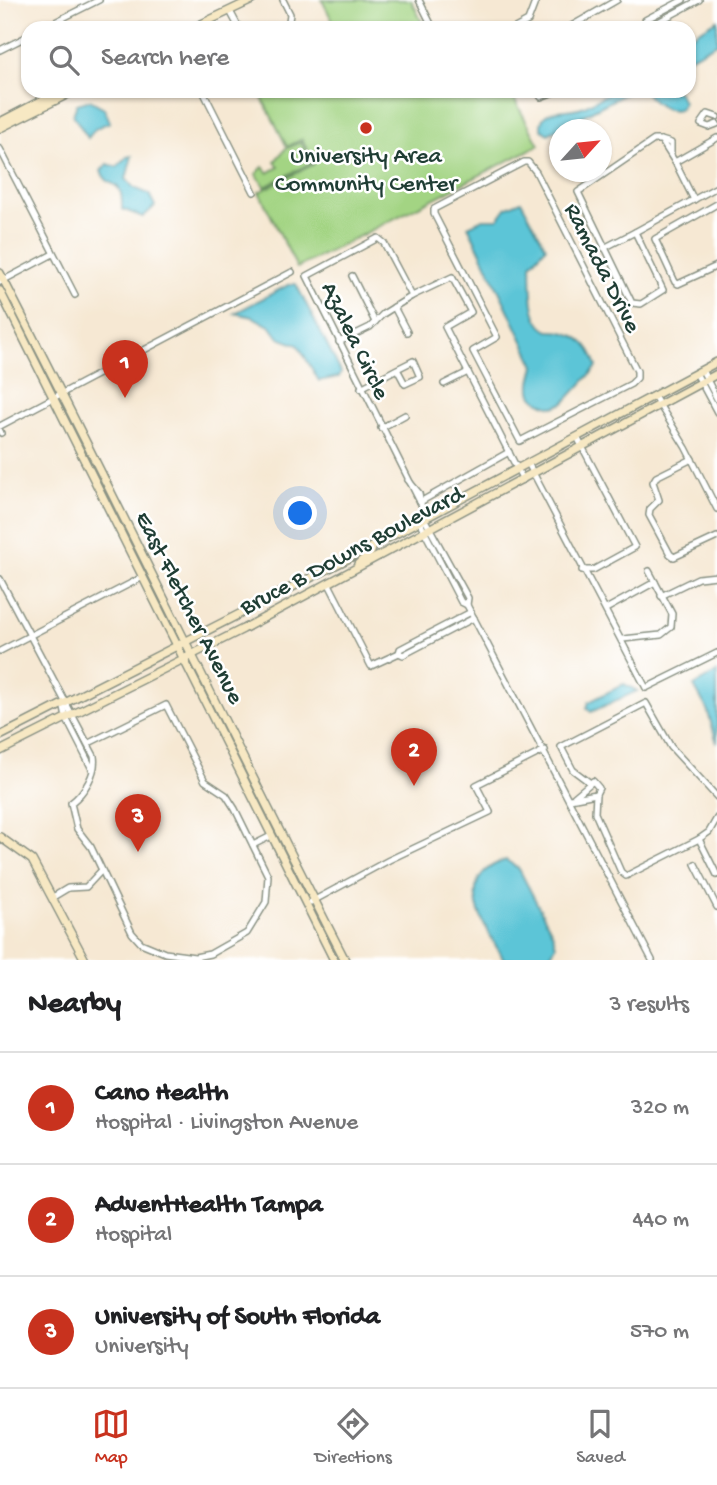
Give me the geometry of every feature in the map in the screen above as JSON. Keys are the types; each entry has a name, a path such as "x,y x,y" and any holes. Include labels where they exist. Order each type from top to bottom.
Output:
{"main road":[{"path":"208,21 251,0"},
{"path":"0,122 47,98"},
{"path":"0,128 60,98"},
{"name":"East Fletcher Avenue","path":"1,278 110,508 334,960"},
{"name":"East Fletcher Avenue","path":"0,291 188,641 345,960"},
{"name":"Bruce B Downs Boulevard","path":"0,736 388,538 717,362"},
{"name":"Bruce B Downs Boulevard","path":"0,751 329,584 717,374"},
{"path":"110,508 139,547"},
{"path":"374,559 388,538"},
{"path":"341,577 368,556 373,545"},
{"path":"0,838 32,860 85,960"}],"street":[{"path":"57,21 99,0"},
{"path":"283,0 290,14 289,21"},
{"path":"419,0 430,21"},
{"path":"528,21 536,0"},
{"path":"580,21 617,0"},
{"path":"645,21 683,0"},
{"path":"659,21 699,0"},
{"path":"230,11 235,21"},
{"path":"0,50 21,40"},
{"path":"207,98 254,192"},
{"path":"717,117 708,114 701,124 709,127 717,124"},
{"path":"675,162 717,138"},
{"path":"635,232 663,286 660,294 636,305 632,303 578,192 639,148 661,140 671,143 671,154 694,200"},
{"path":"0,149 75,295"},
{"name":"Ramada Drive","path":"524,162 528,162 536,172 637,371 637,378 631,384 572,416 526,441 516,438 473,351 497,337 433,214 434,209 524,162"},
{"path":"604,248 717,187"},
{"path":"717,204 655,239 678,284 717,266"},
{"name":"Azalea Circle","path":"412,296 382,239 378,238 310,273 307,280 420,502"},
{"path":"1,278 53,254"},
{"path":"0,430 57,395 292,272"},
{"path":"352,276 375,322"},
{"path":"339,342 375,322 412,296 447,278 454,279 471,312 445,327 523,480"},
{"path":"394,307 407,332"},
{"path":"361,388 397,369 413,361 420,377 405,384 397,369"},
{"path":"444,384 468,372"},
{"path":"699,372 717,412"},
{"path":"704,382 717,399"},
{"path":"654,396 692,459 717,509"},
{"path":"381,428 405,415"},
{"path":"577,437 635,547 593,570 582,570"},
{"path":"420,502 509,452"},
{"path":"692,459 656,477 653,482 659,500 650,509 649,515 674,557 717,537"},
{"path":"528,463 582,570 623,639 646,688 716,652"},
{"name":"Azalea Circle","path":"408,480 419,493 422,519 461,602 469,608 572,798 652,960"},
{"path":"419,493 430,496"},
{"path":"623,639 667,632 673,623 672,614 649,571"},
{"path":"662,596 698,578 717,576"},
{"path":"0,651 145,577"},
{"path":"0,579 70,716 92,769"},
{"path":"606,609 654,582"},
{"path":"329,584 371,666 398,653 400,649 469,608"},
{"path":"398,653 403,655 474,618"},
{"path":"717,797 671,747 646,703 561,747 565,761 589,782 596,783 598,822 621,872 626,876 699,839 709,832 717,818"},
{"path":"70,716 89,743 95,762 85,789 71,803 71,810 77,830 91,847 132,933 141,943 165,953 200,957 247,933 266,902 268,876 226,795 205,781 166,705 89,743"},
{"path":"306,905 389,860 490,812 477,785 545,750"},
{"path":"572,798 589,782"},
{"path":"572,798 596,794"},
{"path":"253,845 271,836"},
{"path":"699,839 717,875"},
{"path":"695,864 717,907"},
{"path":"53,897 68,888 86,887 101,871"}],"green space":[{"path":"322,0 411,0 422,21 332,21"},
{"path":"262,98 514,98 539,145 297,268 259,192 314,164 302,139 287,147"},
{"path":"301,142 311,163 265,187 256,174 263,167 268,173 279,167 275,161 285,149"}],"water":[{"path":"717,20 717,43 696,54 696,33"},
{"path":"599,98 617,98 577,119 549,119 548,134 541,129 541,122 549,114 575,109"},
{"path":"681,98 683,102 680,109 675,110 664,108 652,99"},
{"path":"90,100 104,108 110,122 96,128 88,138 73,115 77,104"},
{"path":"132,156 126,179 134,188 149,194 155,206 143,217 122,209 118,187 108,181 101,171 107,164 117,167 127,157"},
{"path":"521,201 546,247 531,264 532,301 537,319 549,331 566,333 580,339 586,344 597,367 564,403 554,407 538,401 531,392 535,366 468,226 483,219 498,219 507,207"},
{"path":"290,284 296,284 341,372 339,377 319,381 298,345 279,338 271,327 253,317 235,313"},
{"path":"717,672 717,743 707,709 694,686"},
{"path":"624,684 637,691 591,712 587,708 589,702"},
{"path":"506,860 519,869 553,934 556,945 548,960 504,960 482,918 477,904 479,878 489,868"}],"place":[{"name":"University Area Community Center","path":"366,128"},
{"name":"Cano Health","path":"125,398"},
{"name":"AdventHealth Tampa","path":"414,786"},
{"name":"University of South Florida","path":"138,852"}]}
